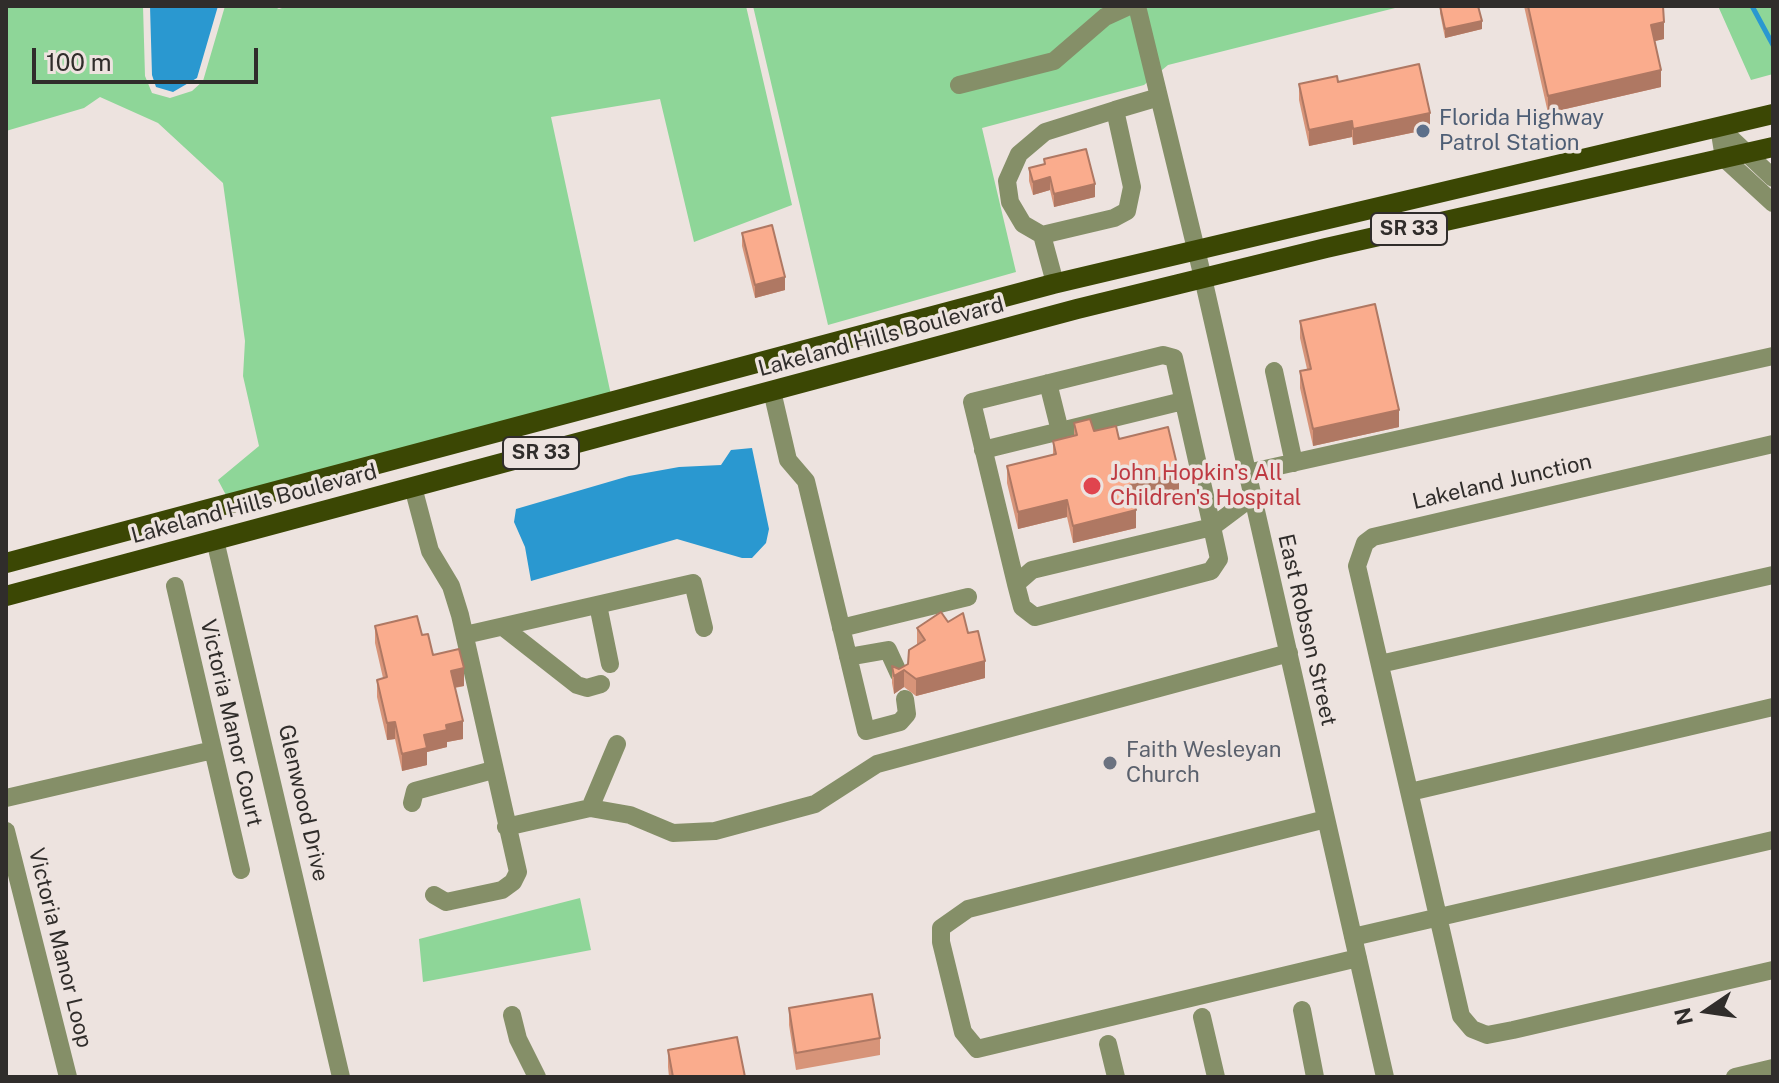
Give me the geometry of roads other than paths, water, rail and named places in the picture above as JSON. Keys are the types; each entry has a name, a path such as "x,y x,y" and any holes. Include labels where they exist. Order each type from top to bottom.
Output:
{"main road":[{"name":"Lakeland Hills Boulevard","path":"6,563 1055,283 1773,114"},
{"name":"Lakeland Hills Boulevard","path":"6,596 1203,278 1773,147"},
{"path":"413,487 423,469 447,459 615,414 657,390"}],"street":[{"path":"959,85 1054,61 1105,17 1129,6"},
{"name":"East Robson Street","path":"1137,6 1203,278 1385,1077"},
{"path":"1115,110 1132,187 1127,211 1114,218 1042,235 1023,224 1010,202 1007,181 1019,154 1045,132 1115,110 1159,97"},
{"path":"1719,127 1773,178"},
{"path":"1719,127 1724,158 1773,203"},
{"path":"1042,235 1055,283"},
{"path":"1163,355 1174,358 1183,401 1219,559 1211,571 1195,578 1035,617 1022,607 972,402 1163,355"},
{"path":"1247,473 1773,356"},
{"path":"1274,371 1294,463"},
{"path":"1048,383 1060,431"},
{"path":"772,391 788,460 806,481 866,731 900,722 907,714 905,699"},
{"path":"983,450 1183,401"},
{"name":"Lakeland Junction","path":"1773,444 1373,537 1365,543 1357,566 1461,1016 1472,1029 1487,1035 1773,970"},
{"path":"413,487 422,529 430,551 451,586 465,635 518,872 513,882 502,890 446,902 434,895"},
{"path":"1016,584 1032,570 1212,527 1252,497"},
{"name":"Glenwood Drive","path":"215,540 341,1077"},
{"path":"1380,664 1773,575"},
{"path":"465,635 693,583 704,628"},
{"name":"Victoria Manor Court","path":"175,586 241,870"},
{"path":"841,628 968,597"},
{"path":"598,605 610,664"},
{"path":"503,627 577,685 587,688 601,684"},
{"path":"848,657 888,650 899,674"},
{"path":"506,827 590,808 630,815 673,833 715,831 815,804 877,764 1289,653"},
{"path":"1410,792 1773,707"},
{"path":"590,808 617,744"},
{"path":"6,798 213,750"},
{"path":"412,803 415,791 493,770"},
{"path":"1326,819 968,909 941,928 941,942 963,1032 977,1049 1358,958"},
{"name":"Victoria Manor Loop","path":"6,831 68,1077"},
{"path":"1353,937 1773,840"},
{"path":"1302,1010 1315,1077"},
{"path":"512,1015 518,1039 537,1077"},
{"path":"1202,1017 1216,1077"},
{"path":"1108,1044 1116,1077"},
{"path":"1735,1077 1773,1068"}],"water":[{"path":"150,6 218,6 197,78 173,92 156,87 152,75"},
{"path":"752,448 769,529 766,543 752,558 742,558 677,539 531,581 525,547 514,522 516,509 629,476 679,467 721,465 731,450"}],"waterway":[{"path":"1752,6 1773,45"}],"place":[{"name":"Florida Highway Patrol Station","path":"1423,131"},
{"name":"John Hopkin's All Children's Hospital","path":"1092,486"},
{"name":"Faith Wesleyan Church","path":"1110,763"}]}
